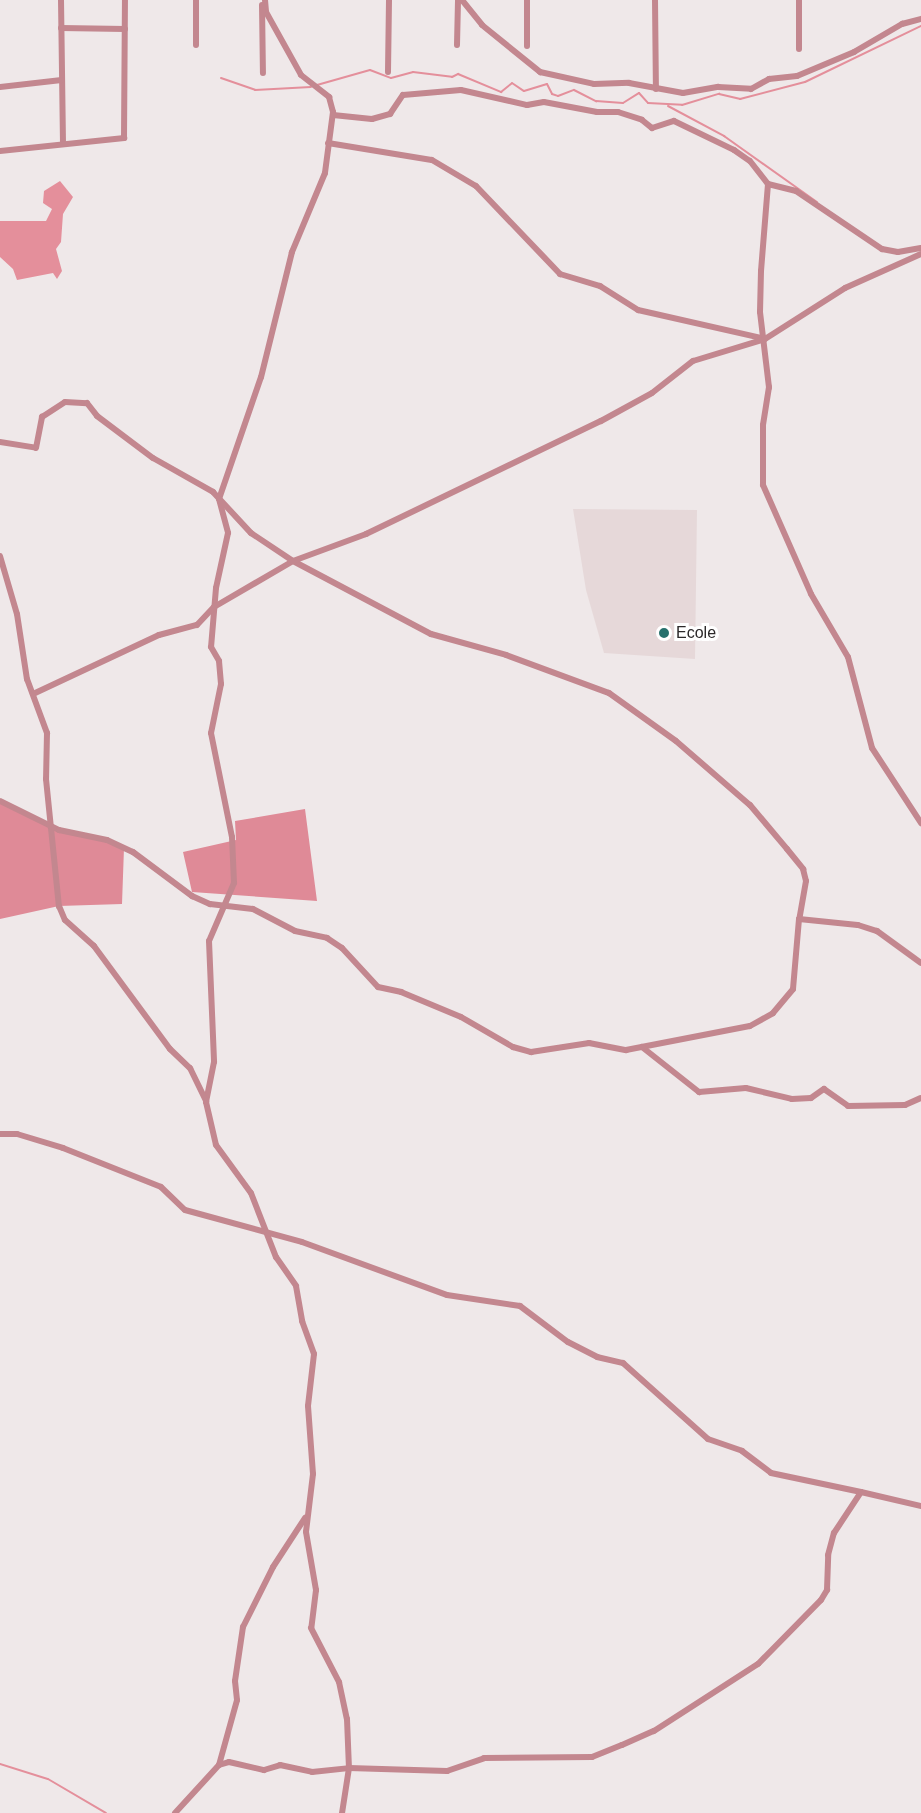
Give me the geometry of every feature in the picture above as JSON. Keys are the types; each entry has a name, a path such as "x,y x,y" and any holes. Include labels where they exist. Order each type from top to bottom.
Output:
{"street":[{"path":"61,0 63,144"},
{"path":"0,151 124,138 125,0"},
{"path":"196,0 196,45"},
{"path":"263,0 263,74"},
{"path":"206,1102 214,1062 208,941 222,905 234,883 232,837 212,734 221,684 219,661 211,647 214,607 228,533 219,499 261,376 292,252 325,173 333,115 329,97 301,75 266,12 263,0"},
{"path":"388,72 389,0"},
{"path":"457,45 460,0"},
{"path":"460,0 482,25 540,72 594,84 629,83 684,93 718,87 751,88 769,79 797,76 855,52 902,24 921,19"},
{"path":"526,0 527,46"},
{"path":"655,0 656,89"},
{"path":"799,0 799,49"},
{"path":"61,28 125,29"},
{"path":"0,87 62,80"},
{"path":"333,115 372,119 390,114 403,95 461,90 527,105 544,102 597,112 618,112 642,120 652,128 674,121 750,161 768,184 796,192 882,249 898,252 921,248"},
{"path":"328,143 432,160 477,186 560,274 600,285 638,310 741,337 765,339"},
{"path":"768,184 760,271 769,387 763,425 763,485 811,594 849,657 872,748 921,823"},
{"path":"33,694 159,635 197,625 214,607 293,561 366,534 601,421 652,393 693,360 765,339 844,288 921,254"},
{"path":"0,442 36,448 42,417 65,402 87,403 97,416 153,458 219,499 251,533 293,561 431,634 506,655 609,693 641,713 750,805 803,869 806,881 799,919 793,989 773,1013 741,1030 626,1050 589,1043 552,1052 513,1047 461,1017 401,992 378,987 342,948 327,938 295,932 253,909 222,905 192,896 133,852 107,840 52,827 0,801"},
{"path":"0,556 17,614 33,694 47,733 46,779 59,906 65,920 117,974 170,1049 190,1068 206,1102 216,1145 251,1193 276,1257 296,1286 302,1321 314,1354 308,1406 313,1474 306,1517 316,1590 311,1628 339,1682 347,1719 349,1768 342,1813"},
{"path":"799,919 868,928 921,963"},
{"path":"642,1047 699,1092 746,1088 792,1099 811,1098 824,1089 849,1106 905,1105 921,1098"},
{"path":"0,1134 17,1134 63,1148 161,1187 185,1210 302,1242 447,1295 520,1306 568,1342 597,1357 622,1363 708,1439 742,1451 771,1473 921,1506"},
{"path":"219,1765 229,1762 264,1770 280,1765 312,1772 349,1768 447,1771 484,1758 592,1757 654,1731 759,1664 821,1600 827,1590 828,1555 834,1533 861,1492"},
{"path":"175,1813 219,1765 237,1700 235,1682 243,1627 273,1567 306,1517"}],"shaded area":[{"path":"60,181 73,197 63,214 61,242 56,249 62,271 57,279 53,273 17,280 13,269 0,257 0,221 46,221 52,209 43,203 44,191"},
{"path":"573,509 697,510 695,659 604,653 586,590"},
{"path":"0,801 59,830 107,840 124,848 122,904 59,906 0,919"},
{"path":"305,809 317,901 192,892 183,852 236,840 235,821"}],"waterway":[{"path":"317,85 370,70 391,78 413,72 452,77 458,74 501,92 512,83 524,91 547,84 552,94 558,96 574,90 596,101 623,103 639,93 648,103 682,105 719,94 740,99 805,82 921,26"},
{"path":"221,78 255,90 311,87"},
{"path":"668,106 724,136 817,202"},
{"path":"0,1764 48,1779 106,1813"}],"place":[{"name":"Ecole","path":"664,633"}]}
